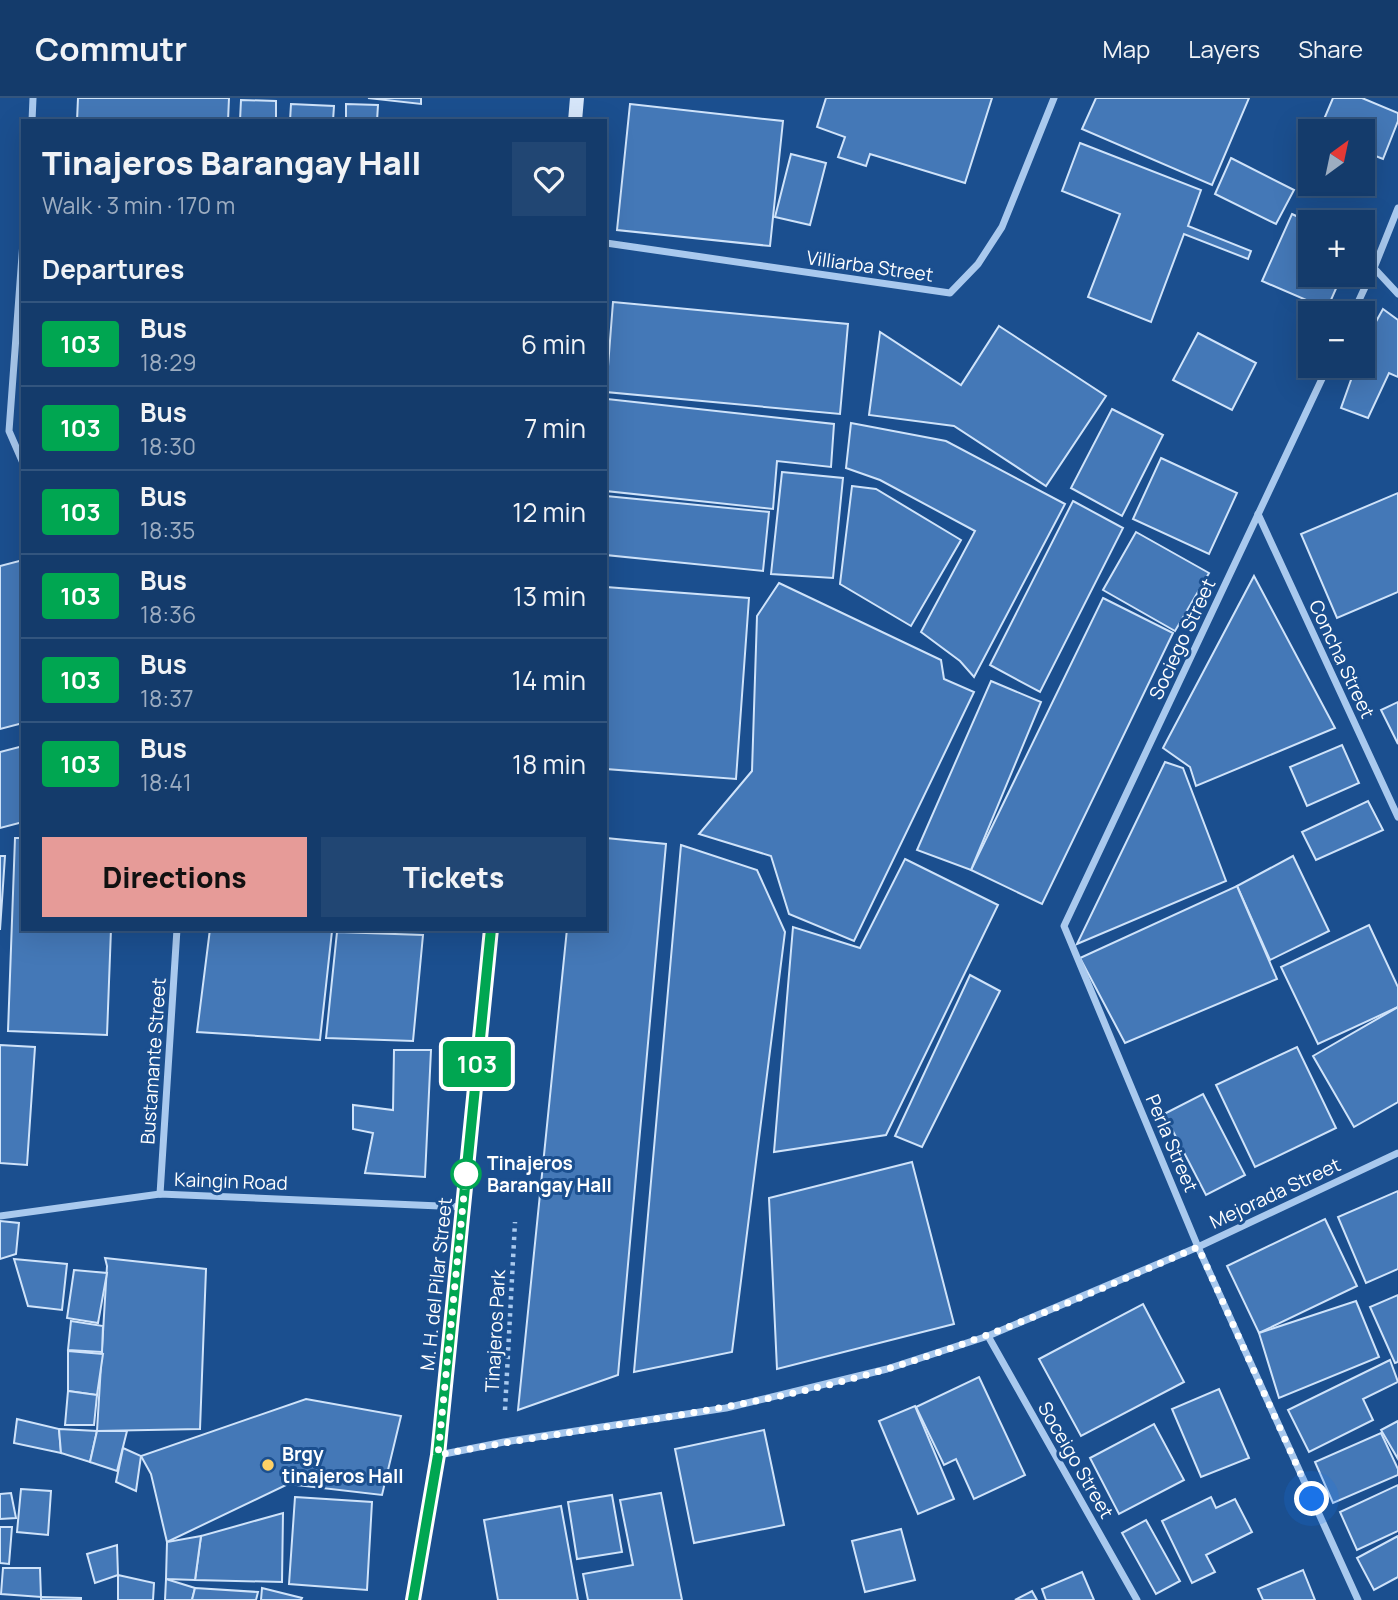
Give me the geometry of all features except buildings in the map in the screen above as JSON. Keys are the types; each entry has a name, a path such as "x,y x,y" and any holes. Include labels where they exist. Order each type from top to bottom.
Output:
{"main road":[{"path":"575,119 577,98"},
{"name":"M. H. del Pilar Street","path":"414,1600 438,1455 491,931"}],"street":[{"path":"32,119 33,98"},
{"name":"Villiarba Street","path":"607,243 950,293 978,264 1002,227 1054,98"},
{"path":"1375,266 1398,208"},
{"path":"21,269 9,431 21,458"},
{"path":"1375,269 1398,294"},
{"name":"Sociego Street","path":"1064,926 1322,378"},
{"name":"Concha Street","path":"1258,514 1398,817"},
{"name":"Perla Street","path":"1064,926 1198,1247 1358,1600"},
{"name":"Bustamante Street","path":"160,1194 177,931"},
{"name":"Mejorada Street","path":"438,1455 755,1402 887,1369 988,1336 1198,1247 1398,1153"},
{"name":"Kaingin Road","path":"0,1216 160,1194 463,1207"},
{"name":"Soceigo Street","path":"988,1336 1138,1600"}],"path":[{"name":"Tinajeros Park","path":"504,1442 515,1222"}],"bus line":[{"name":"103","path":"413,1600 438,1455 491,931"}],"place":[{"name":"Tinajeros Barangay Hall","path":"466,1174"},
{"name":"Brgy tinajeros Hall","path":"268,1465"}],"route":[{"path":"466,1174 438,1455 504,1442 726,1408 887,1369 988,1336 1198,1247 1312,1499"}]}
